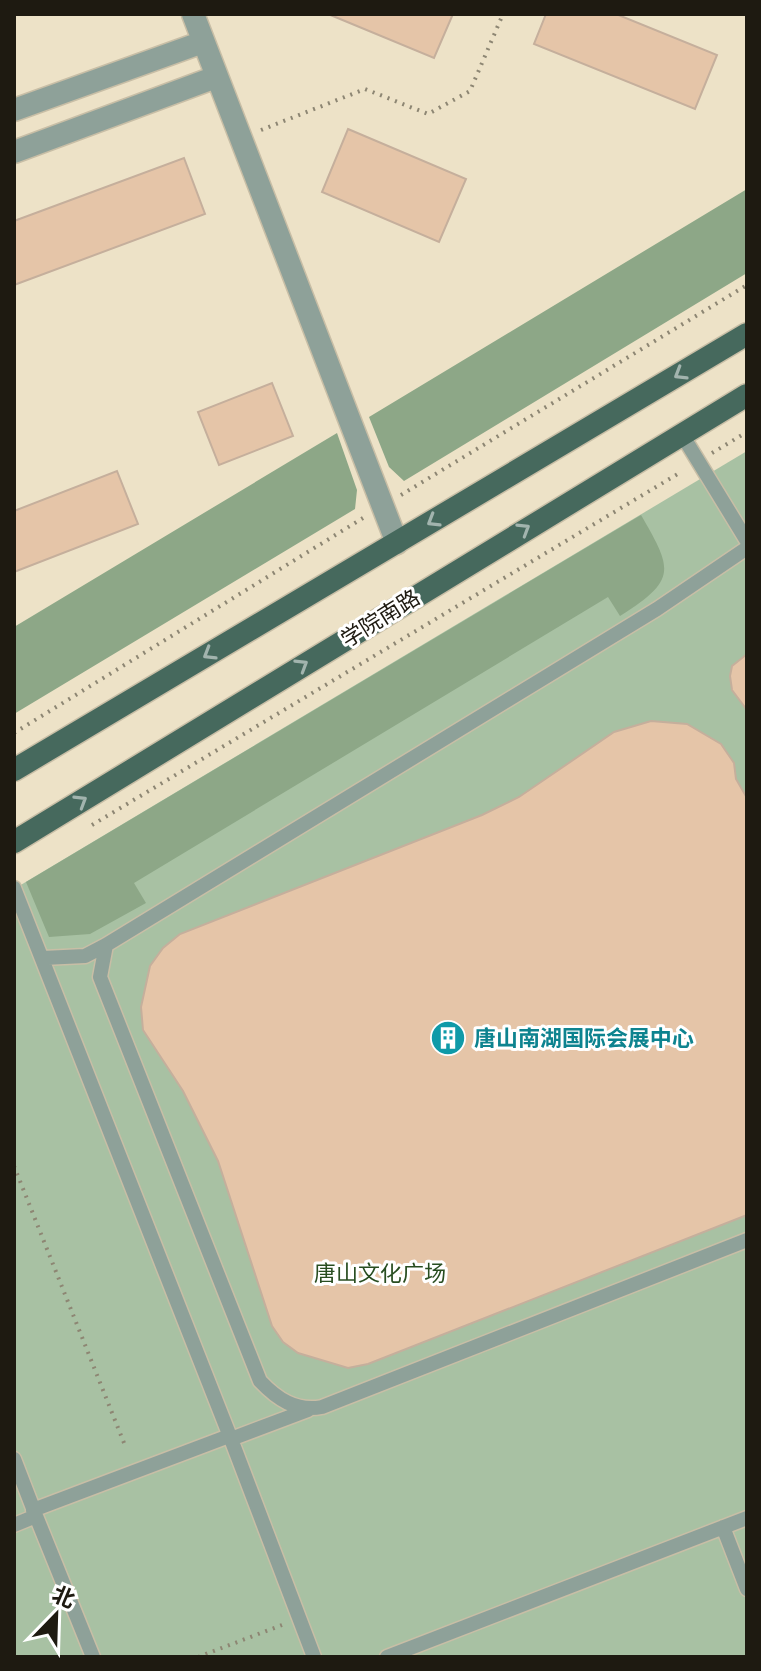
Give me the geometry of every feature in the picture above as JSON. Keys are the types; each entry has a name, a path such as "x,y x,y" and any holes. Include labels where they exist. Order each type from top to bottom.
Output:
{"main road":[{"path":"14,770 747,334"},
{"name":"学院南路","path":"14,842 747,395"}],"street":[{"path":"193,14 397,543"},
{"path":"14,110 203,42"},
{"path":"14,152 216,77"}],"lane":[{"path":"681,433 747,541"},
{"path":"43,958 85,956 106,945 657,609 747,548"},
{"path":"14,888 314,1657"},
{"path":"106,945 100,977 260,1381 289,1404 308,1410"},
{"path":"14,1525 35,1513 747,1240"},
{"path":"14,1459 93,1657"},
{"path":"387,1657 747,1518"},
{"path":"723,1527 747,1589"}],"path":[{"path":"240,138 365,89 428,114 470,91 503,14"},
{"path":"82,831 747,432"},
{"path":"14,1166 125,1450 139,1448"},
{"path":"203,1656 289,1622"}],"green space":[{"path":"747,189 747,273 404,481 389,467 369,417"},
{"path":"337,433 357,490 355,509 14,714 14,627"},
{"name":"唐山文化广场","path":"747,451 747,1657 14,1657 14,889"},
{"path":"641,515 659,549 664,573 652,593 639,604 620,616 608,597 134,883 146,903 90,934 49,937 26,882"}],"building":[{"path":"328,14 453,14 434,58"},
{"path":"546,14 616,14 717,55 695,109 534,44"},
{"path":"348,129 466,179 439,242 322,192"},
{"path":"184,158 205,214 14,285 14,221"},
{"path":"272,383 293,436 219,465 198,412"},
{"path":"117,471 138,524 14,572 14,511"},
{"path":"747,654 747,710 732,690 730,676 732,666"},
{"name":"唐山南湖国际会展中心","path":"651,721 687,724 721,744 734,763 736,779 747,798 747,1215 368,1364 348,1368 298,1353 283,1342 272,1326 218,1161 183,1091 143,1030 141,1007 150,966 163,948 180,934 482,815 519,797 614,732"}],"place":[{"name":"唐山南湖国际会展中心","path":"448,1038"}]}
